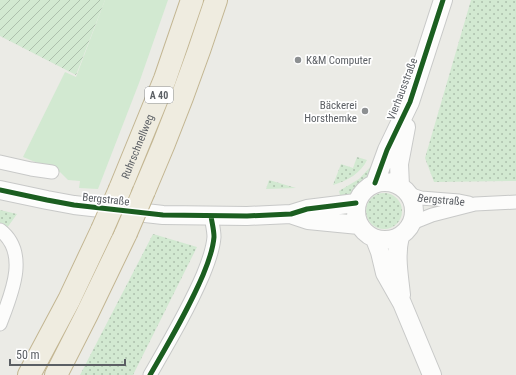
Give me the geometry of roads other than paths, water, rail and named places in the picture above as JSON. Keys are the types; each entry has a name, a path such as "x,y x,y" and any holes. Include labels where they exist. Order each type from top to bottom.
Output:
{"highway":[{"name":"Ruhrschnellweg","path":"29,375 69,300 120,189 165,79 192,0"},
{"name":"Ruhrschnellweg","path":"56,375 126,233 144,191 174,119 216,0"}],"street":[{"name":"Vierhausstraße","path":"375,183 387,150 410,102 443,0"},
{"name":"Vierhausstraße","path":"404,190 399,164 410,102"},
{"path":"0,162 52,172"},
{"name":"Bergstraße","path":"375,183 386,182 421,198 459,201 475,204"},
{"path":"375,183 361,193 356,202 355,213 362,231 371,238 381,241 400,236 397,258 402,303"},
{"name":"Bergstraße","path":"0,190 74,205 163,215 211,216 291,214 307,209 356,202"},
{"name":"Bergstraße","path":"400,236 412,223 414,213 414,206 404,190"},
{"name":"Bergstraße","path":"412,223 432,215 475,204 516,202"},
{"name":"Bergstraße","path":"291,214 308,220 359,226"},
{"path":"150,375 180,322 207,265 214,238 211,216"},
{"path":"0,230 10,240 16,253 17,266 15,279 6,310 0,324"},
{"path":"375,239 385,273 402,303 432,375"}],"place":[{"name":"K&M Computer","path":"298,60"},
{"name":"Bäckerei Horsthemke","path":"365,111"}]}
